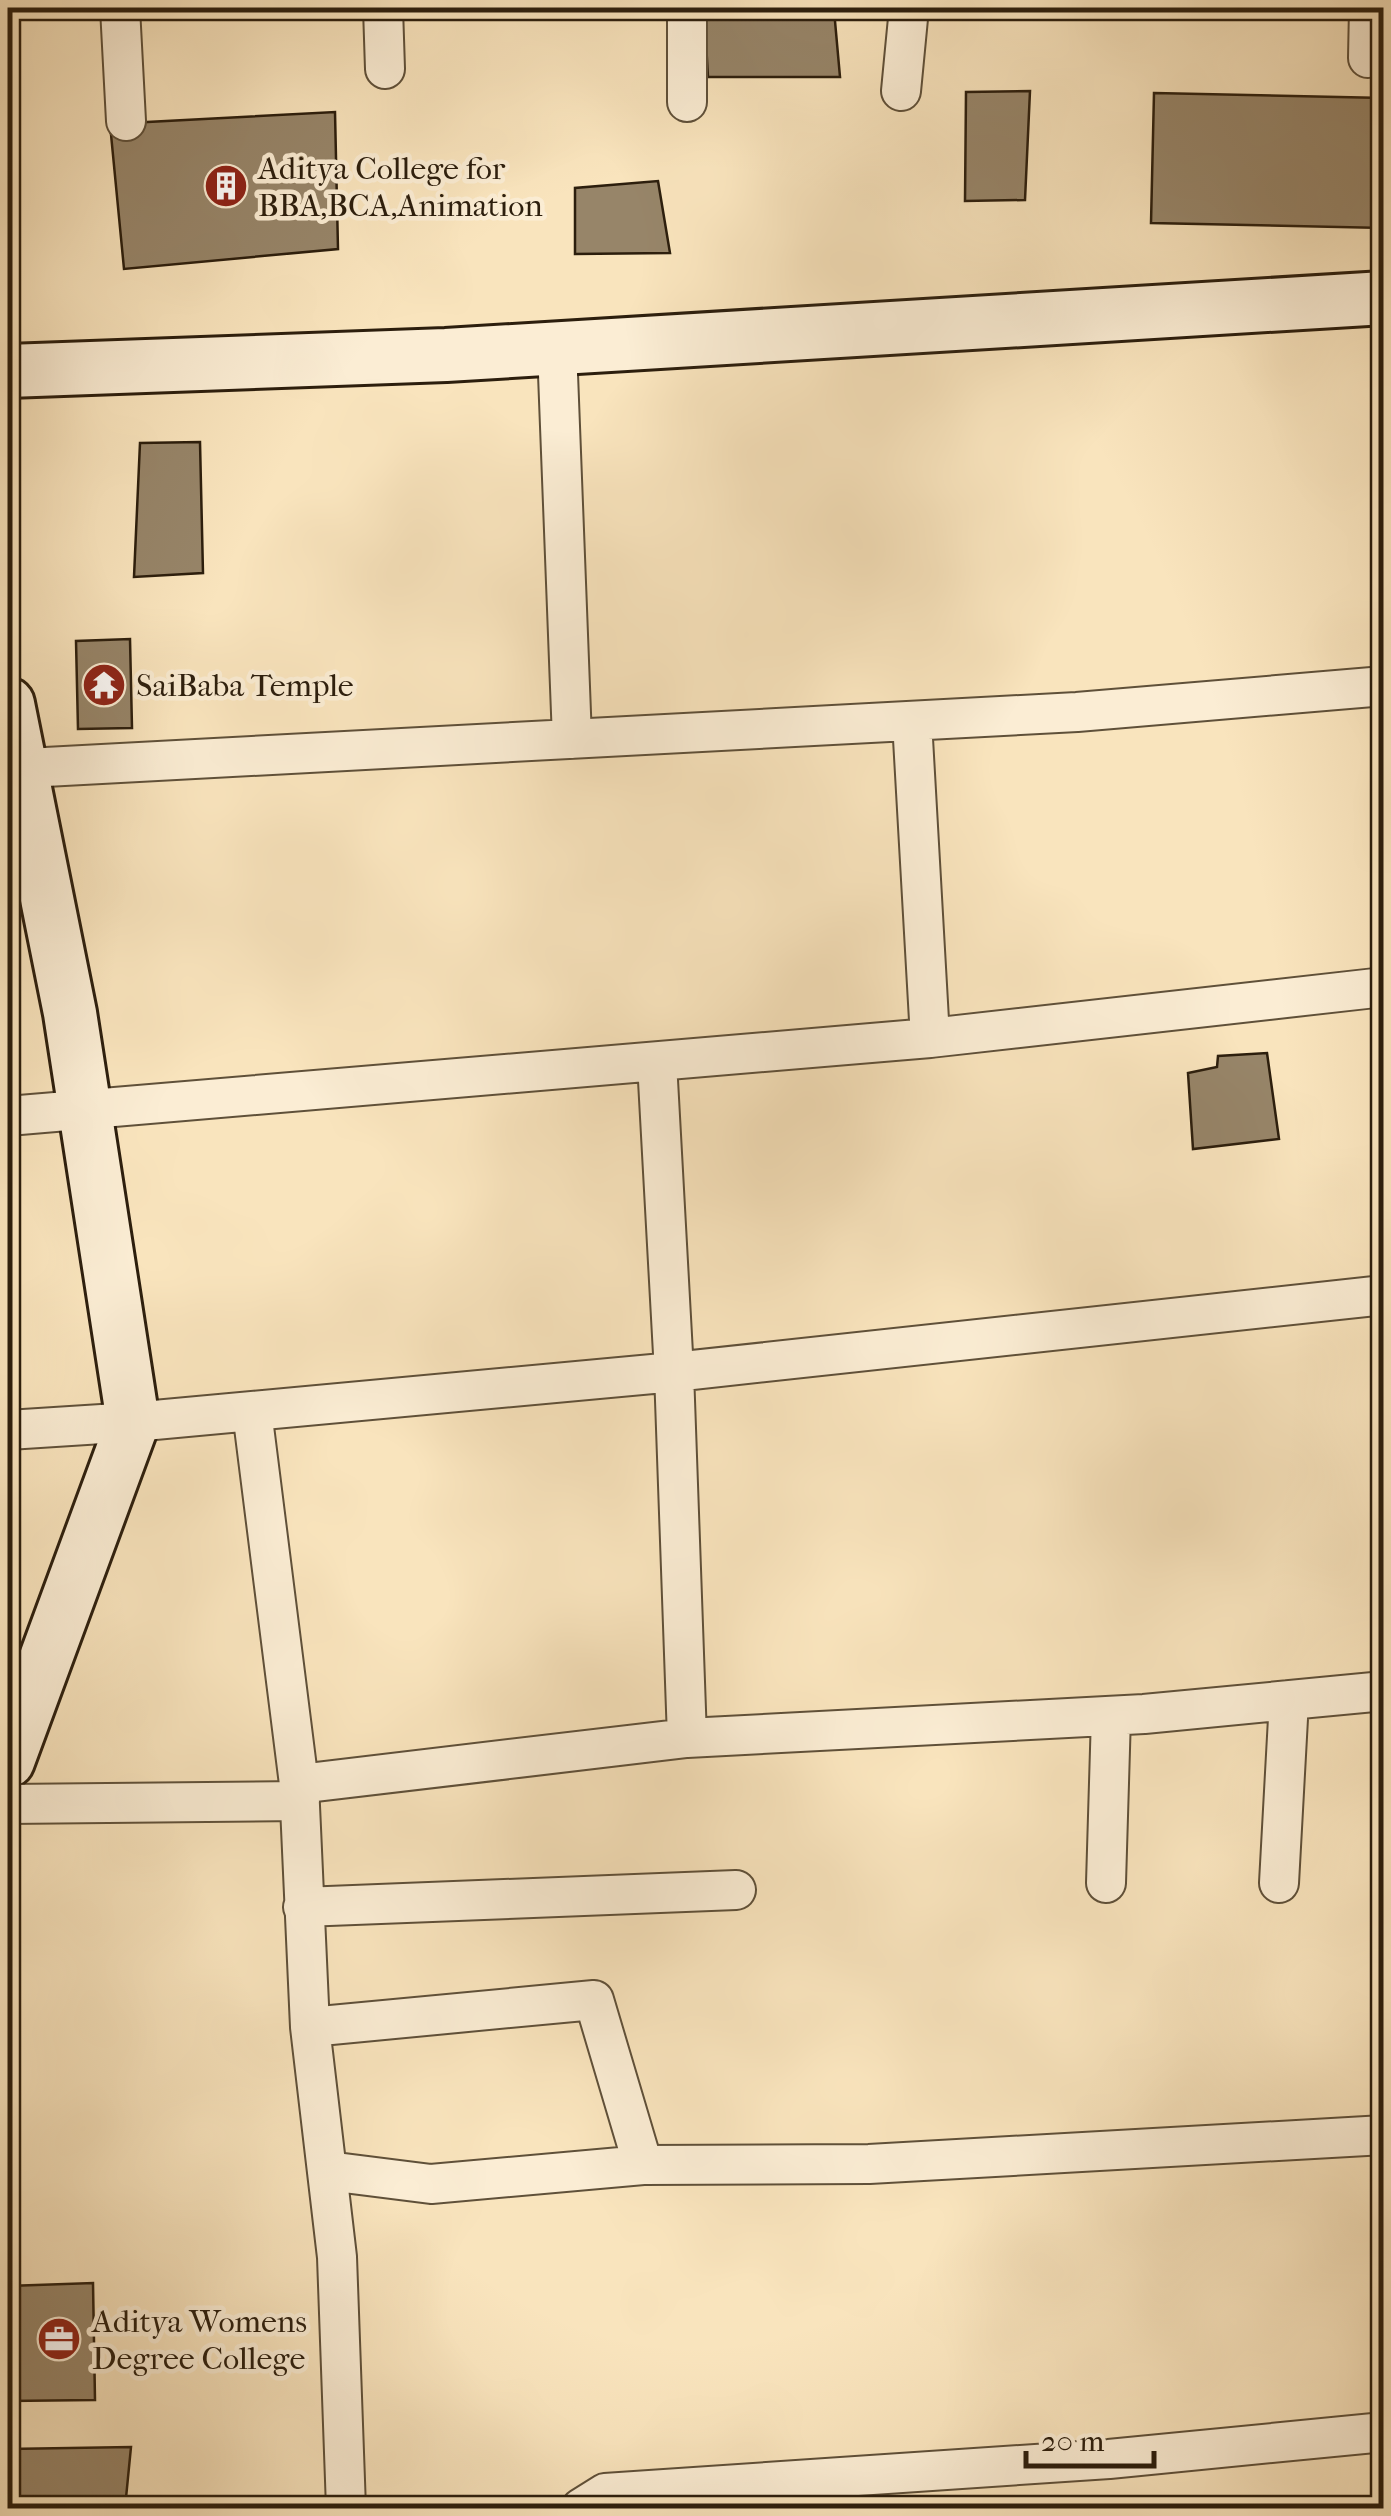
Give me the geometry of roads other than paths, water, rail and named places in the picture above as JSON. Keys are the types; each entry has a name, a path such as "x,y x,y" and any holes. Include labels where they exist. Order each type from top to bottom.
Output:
{"street":[{"path":"120,8 126,122"},
{"path":"383,8 385,69"},
{"path":"687,8 688,102"},
{"path":"901,91 910,8"},
{"path":"1368,58 1369,8"},
{"path":"8,371 446,356 1384,298"},
{"path":"557,348 572,738"},
{"path":"13,769 1077,712 1384,686"},
{"path":"8,704 13,769 70,1013 133,1422 10,1746"},
{"path":"912,721 930,1038"},
{"path":"8,1116 930,1038 1384,987"},
{"path":"657,1062 674,1372 687,1738"},
{"path":"8,1430 674,1372 1384,1295"},
{"path":"252,1411 299,1792 310,2028 337,2257 346,2508"},
{"path":"8,1804 299,1792 687,1738 1111,1716 1384,1692"},
{"path":"1280,1882 1289,1700"},
{"path":"1106,1882 1111,1716"},
{"path":"303,1907 736,1890"},
{"path":"310,2028 594,2000 643,2165"},
{"path":"328,2171 431,2184 643,2165 869,2164 1384,2135"},
{"path":"582,2508 605,2493 1109,2460 1384,2432"}],"place":[{"name":"Aditya College for BBA,BCA,Animation","path":"226,186"},
{"name":"SaiBaba Temple","path":"104,685"},
{"name":"Aditya Womens Degree College","path":"59,2339"}]}
